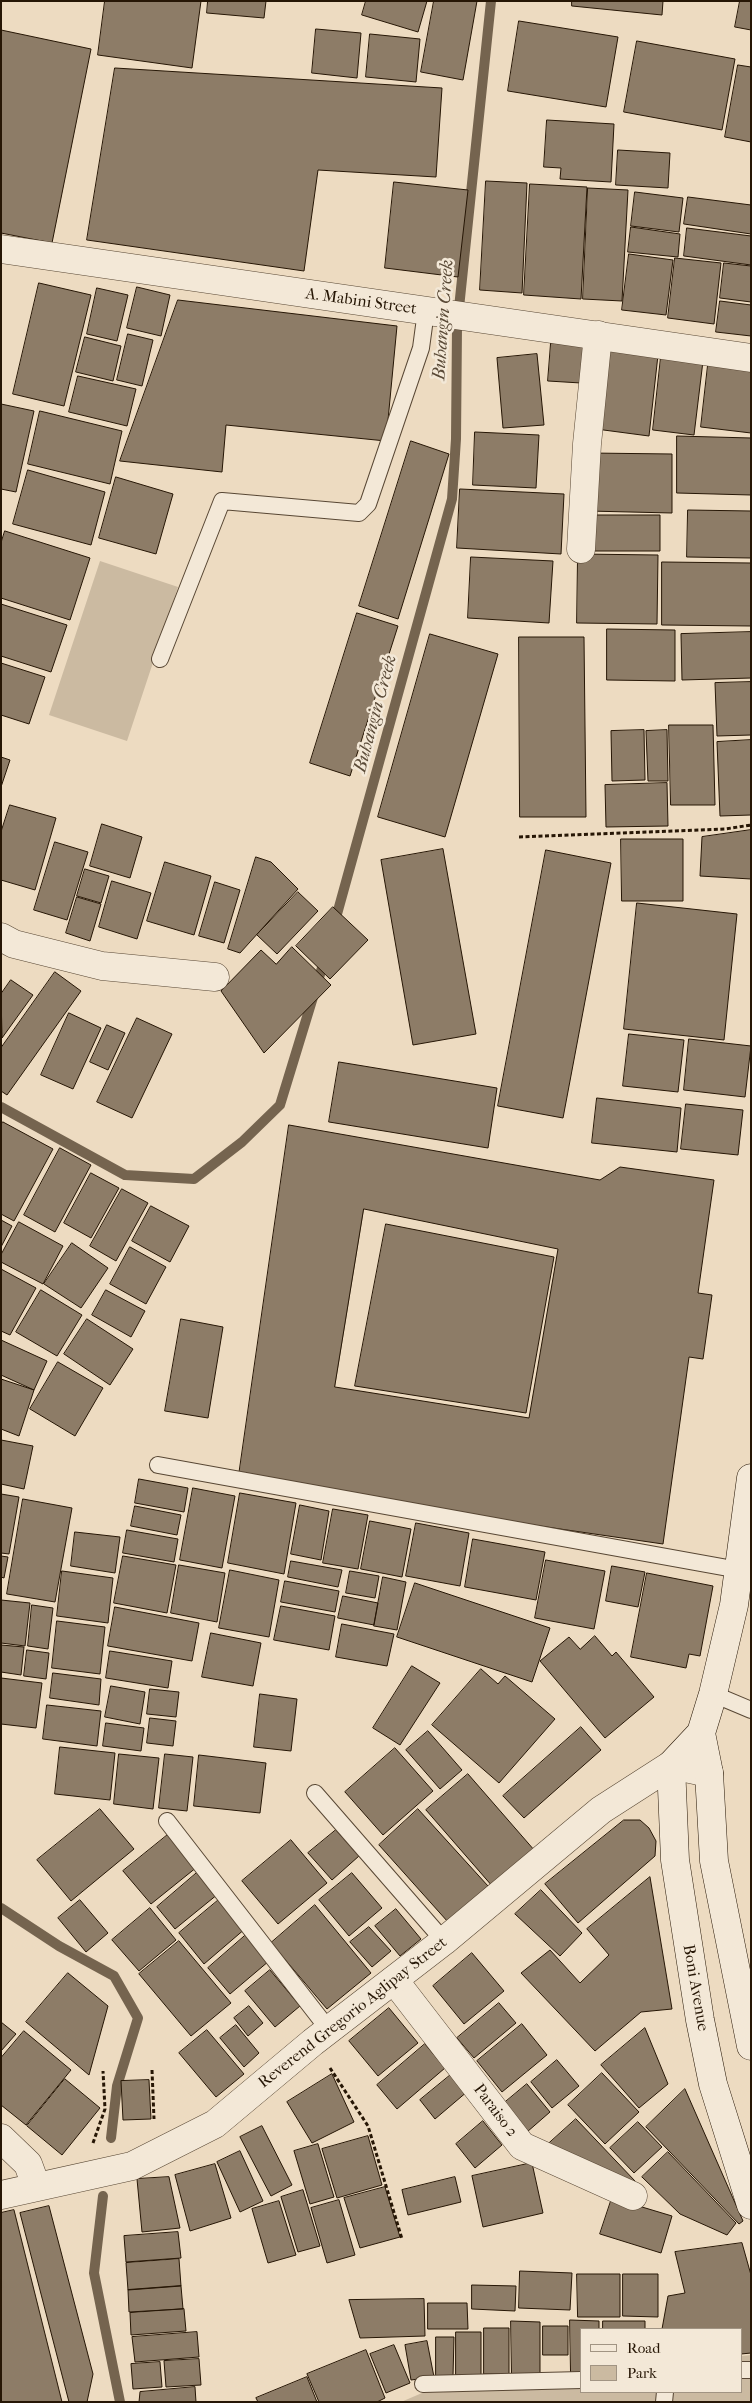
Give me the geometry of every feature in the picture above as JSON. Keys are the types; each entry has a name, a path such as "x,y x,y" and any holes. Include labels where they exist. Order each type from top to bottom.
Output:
{"street":[{"name":"A. Mabini Street","path":"1,249 751,358"},
{"path":"581,549 587,444 598,336"},
{"path":"1,937 14,944 102,966 215,977"},
{"name":"Reverend Gregorio Aglipay Street","path":"1,2194 84,2178 144,2160 215,2124 321,2036 444,1941 601,1810 671,1765 701,1733 713,1694 734,1605 750,1489"},
{"path":"701,1733 709,1773 714,1861 751,2046"},
{"path":"671,1765 709,1773"},
{"name":"Boni Avenue","path":"671,1765 675,1860 700,2020 713,2084 751,2205"},
{"name":"Paraiso 2","path":"394,1980 522,2146 633,2196"},
{"path":"1,2138 28,2164 36,2186"}],"lane":[{"path":"160,659 222,501 359,513 368,504 421,348 430,312"},
{"path":"158,1465 738,1570"},
{"path":"713,1694 751,1710"},
{"path":"315,1793 444,1941"},
{"path":"167,1822 321,2036"},
{"path":"423,2384 580,2380"}],"path":[{"path":"519,837 725,829 751,825"},
{"path":"321,2036 368,2126 402,2239"},
{"path":"144,2160 152,2070"},
{"path":"84,2178 106,2109 104,2071"}],"green space":[{"path":"100,561 178,587 127,741 49,715"},
{"path":"751,2355 751,2402 401,2402 422,2393 580,2387 580,2393 742,2393 742,2356"}],"building":[{"path":"105,1 201,1 192,68 98,55"},
{"path":"208,1 266,1 264,18 207,13"},
{"path":"366,1 427,1 418,32 362,15"},
{"path":"434,1 477,1 463,80 421,72"},
{"path":"572,1 663,1 662,15 572,6"},
{"path":"740,1 751,1 751,30 735,27"},
{"path":"519,21 618,37 606,107 508,91"},
{"path":"316,29 361,33 357,78 312,73"},
{"path":"1,30 91,49 52,243 1,233"},
{"path":"370,34 420,39 416,82 366,77"},
{"path":"637,41 735,59 722,130 624,112"},
{"path":"738,65 751,67 751,142 725,137"},
{"path":"115,68 442,88 436,177 318,170 304,271 87,240"},
{"path":"547,120 614,124 611,182 560,179 561,168 544,167"},
{"path":"618,150 670,153 668,188 616,185"},
{"path":"486,181 527,183 522,293 480,290"},
{"path":"394,182 468,190 458,277 385,268"},
{"path":"530,184 587,187 581,299 524,295"},
{"path":"588,188 628,190 622,301 583,299"},
{"path":"635,192 683,198 679,232 631,226"},
{"path":"688,197 751,205 751,234 684,224"},
{"path":"631,227 680,234 678,257 628,252"},
{"path":"687,228 751,236 751,265 684,256"},
{"path":"629,254 673,260 666,315 622,310"},
{"path":"675,258 721,263 714,324 668,318"},
{"path":"724,263 751,266 751,302 720,298"},
{"path":"39,283 91,295 64,406 13,394"},
{"path":"137,287 170,295 161,336 127,328"},
{"path":"97,288 128,295 117,341 87,334"},
{"path":"178,300 397,326 386,441 226,425 222,472 120,461"},
{"path":"720,301 751,305 751,336 716,332"},
{"path":"128,334 153,340 142,386 117,380"},
{"path":"85,337 121,346 113,381 76,372"},
{"path":"551,343 584,346 581,383 548,381"},
{"path":"605,349 658,355 649,436 596,429"},
{"path":"537,354 544,425 503,428 497,358"},
{"path":"661,357 703,361 694,435 653,430"},
{"path":"708,365 751,370 751,433 701,427"},
{"path":"78,376 136,389 127,426 69,412"},
{"path":"1,404 34,411 16,492 1,489"},
{"path":"40,411 122,431 110,484 28,464"},
{"path":"475,432 539,435 536,488 473,485"},
{"path":"677,436 751,438 751,495 677,493"},
{"path":"411,441 449,454 398,619 359,606"},
{"path":"589,453 672,454 672,513 588,511"},
{"path":"28,470 105,492 91,545 13,524"},
{"path":"116,477 173,494 156,554 99,538"},
{"path":"460,489 564,494 561,554 457,548"},
{"path":"688,510 751,511 751,558 687,557"},
{"path":"590,515 660,515 660,551 590,551"},
{"path":"5,531 90,558 70,620 1,598 1,543"},
{"path":"578,554 658,555 657,624 577,623"},
{"path":"471,557 553,561 549,623 468,618"},
{"path":"662,562 751,563 751,626 662,625"},
{"path":"1,604 67,625 51,672 1,656"},
{"path":"357,613 398,626 350,776 310,763"},
{"path":"607,629 675,630 675,681 607,680"},
{"path":"751,632 751,678 682,680 681,634"},
{"path":"430,634 498,654 445,837 378,817"},
{"path":"519,637 584,637 586,817 520,817"},
{"path":"1,663 45,677 29,724 1,715"},
{"path":"751,682 751,735 717,736 715,683"},
{"path":"669,725 713,725 715,805 671,805"},
{"path":"644,730 645,780 612,781 611,731"},
{"path":"667,730 668,781 648,781 646,731"},
{"path":"751,740 751,815 720,816 717,742"},
{"path":"1,757 10,760 1,787"},
{"path":"667,783 668,826 606,827 605,785"},
{"path":"10,805 56,818 35,890 1,880 1,832"},
{"path":"102,824 142,837 130,878 90,866"},
{"path":"751,830 751,879 700,876 702,837"},
{"path":"621,839 683,839 683,901 622,901"},
{"path":"55,842 88,852 67,920 34,910"},
{"path":"443,849 476,1034 413,1045 381,860"},
{"path":"546,850 611,863 563,1118 498,1106"},
{"path":"256,857 271,862 298,889 240,953 228,949"},
{"path":"165,862 211,876 194,935 147,921"},
{"path":"85,869 109,876 101,903 77,896"},
{"path":"112,881 151,893 137,939 99,927"},
{"path":"215,882 240,890 224,943 199,936"},
{"path":"298,892 318,911 277,954 257,935"},
{"path":"77,897 101,904 90,941 66,933"},
{"path":"637,903 737,914 724,1040 624,1029"},
{"path":"333,907 368,940 330,979 296,946"},
{"path":"292,947 331,985 264,1053 221,991 261,950 276,964"},
{"path":"55,972 81,991 7,1095 1,1091 1,1048"},
{"path":"11,980 33,995 2,1038 1,994"},
{"path":"69,1013 101,1028 73,1089 41,1075"},
{"path":"137,1018 172,1034 132,1118 97,1102"},
{"path":"107,1025 125,1033 108,1070 90,1062"},
{"path":"629,1034 684,1040 678,1092 623,1086"},
{"path":"689,1039 751,1046 745,1097 684,1090"},
{"path":"339,1062 497,1088 488,1148 329,1122"},
{"path":"597,1098 681,1108 677,1152 592,1143"},
{"path":"686,1104 743,1110 738,1155 681,1149"},
{"path":"3,1122 53,1149 14,1221 1,1214 1,1125"},
{"path":"289,1125 600,1180 620,1167 714,1180 698,1293 712,1295 703,1359 689,1357 663,1544 238,1482","holes":["364,1209 558,1249 529,1418 335,1387"]},
{"path":"60,1148 91,1165 55,1232 24,1215"},
{"path":"91,1173 119,1188 91,1238 64,1223"},
{"path":"122,1189 148,1203 116,1261 90,1246"},
{"path":"151,1206 189,1226 170,1262 132,1241"},
{"path":"1,1220 12,1226 1,1247"},
{"path":"19,1222 63,1246 43,1284 1,1262 1,1255"},
{"path":"386,1224 554,1257 526,1413 355,1386"},
{"path":"72,1243 108,1268 81,1308 44,1284"},
{"path":"130,1247 166,1267 146,1304 110,1284"},
{"path":"1,1269 36,1288 10,1335 1,1331"},
{"path":"41,1290 82,1315 57,1356 16,1332"},
{"path":"106,1290 145,1311 131,1337 92,1315"},
{"path":"87,1319 133,1349 110,1385 64,1354"},
{"path":"181,1319 223,1327 208,1418 165,1411"},
{"path":"1,1340 47,1361 34,1390 1,1375"},
{"path":"58,1362 103,1388 75,1436 30,1409"},
{"path":"1,1379 34,1390 19,1436 1,1429"},
{"path":"1,1440 33,1446 24,1489 1,1484"},
{"path":"139,1479 188,1488 184,1512 135,1503"},
{"path":"193,1488 235,1496 222,1568 180,1560"},
{"path":"240,1493 296,1503 284,1574 228,1563"},
{"path":"1,1494 19,1497 9,1554 1,1553"},
{"path":"23,1499 72,1508 55,1602 7,1594"},
{"path":"300,1505 329,1511 321,1560 291,1554"},
{"path":"135,1506 181,1515 177,1535 131,1526"},
{"path":"333,1509 368,1515 358,1569 323,1563"},
{"path":"370,1521 411,1529 402,1577 361,1569"},
{"path":"416,1523 469,1533 460,1586 406,1576"},
{"path":"127,1530 178,1539 174,1562 123,1553"},
{"path":"75,1532 120,1537 115,1573 71,1566"},
{"path":"473,1539 545,1552 536,1600 465,1587"},
{"path":"1,1556 8,1557 4,1578 1,1577"},
{"path":"123,1556 176,1565 167,1613 114,1603"},
{"path":"546,1560 605,1571 594,1629 535,1618"},
{"path":"291,1561 342,1570 338,1587 288,1577"},
{"path":"179,1565 225,1573 217,1622 171,1613"},
{"path":"612,1566 645,1572 638,1607 606,1601"},
{"path":"230,1570 279,1580 269,1637 219,1628"},
{"path":"62,1571 113,1578 108,1623 57,1616"},
{"path":"350,1571 379,1576 375,1598 346,1593"},
{"path":"647,1573 713,1586 700,1656 689,1654 686,1668 631,1657"},
{"path":"383,1577 406,1582 397,1630 374,1626"},
{"path":"285,1581 339,1591 335,1612 281,1602"},
{"path":"415,1583 550,1628 532,1682 397,1637"},
{"path":"343,1596 378,1603 374,1625 338,1618"},
{"path":"1,1600 30,1603 25,1646 1,1643"},
{"path":"32,1605 53,1608 48,1649 28,1646"},
{"path":"281,1606 335,1616 329,1650 274,1640"},
{"path":"115,1607 199,1623 192,1661 108,1646"},
{"path":"57,1621 105,1627 100,1674 52,1668"},
{"path":"342,1624 394,1634 387,1666 336,1657"},
{"path":"211,1633 261,1643 253,1686 202,1677"},
{"path":"595,1636 612,1656 616,1652 654,1697 605,1738 540,1661 569,1637 580,1649"},
{"path":"1,1645 24,1647 21,1675 1,1672"},
{"path":"27,1650 49,1653 46,1679 24,1676"},
{"path":"110,1651 172,1661 168,1688 106,1678"},
{"path":"412,1666 440,1683 400,1745 373,1728"},
{"path":"481,1669 498,1684 505,1676 555,1719 499,1783 432,1725"},
{"path":"53,1673 101,1679 99,1705 50,1698"},
{"path":"1,1678 42,1683 36,1728 1,1724"},
{"path":"111,1686 145,1692 140,1724 105,1717"},
{"path":"150,1689 179,1692 176,1717 147,1714"},
{"path":"260,1694 297,1699 291,1751 254,1747"},
{"path":"47,1705 101,1711 97,1746 43,1739"},
{"path":"150,1718 176,1721 173,1746 147,1743"},
{"path":"106,1723 144,1728 141,1751 103,1746"},
{"path":"581,1727 601,1750 524,1818 503,1796"},
{"path":"428,1731 462,1770 440,1789 406,1750"},
{"path":"60,1747 115,1753 110,1800 55,1794"},
{"path":"395,1748 433,1791 383,1835 345,1792"},
{"path":"119,1754 159,1758 153,1809 114,1804"},
{"path":"165,1754 193,1757 187,1811 159,1808"},
{"path":"199,1755 266,1763 260,1813 194,1806"},
{"path":"468,1774 535,1851 493,1887 426,1810"},
{"path":"100,1809 134,1849 71,1901 37,1860"},
{"path":"418,1809 488,1886 448,1922 379,1845"},
{"path":"624,1820 640,1820 649,1828 656,1841 655,1856 578,1923 545,1884"},
{"path":"336,1830 359,1856 332,1880 308,1853"},
{"path":"170,1833 197,1867 151,1904 123,1871"},
{"path":"291,1840 327,1883 278,1924 242,1881"},
{"path":"199,1871 218,1894 175,1929 157,1907"},
{"path":"352,1873 382,1908 349,1936 319,1900"},
{"path":"650,1877 672,2009 641,2012 595,2051 521,1973 550,1950 580,1983 609,1955 587,1929"},
{"path":"541,1890 582,1933 560,1956 515,1914"},
{"path":"221,1898 246,1928 204,1964 179,1933"},
{"path":"80,1900 108,1933 86,1952 58,1918"},
{"path":"315,1905 371,1973 327,2009 271,1943"},
{"path":"150,1908 176,1940 139,1971 112,1940"},
{"path":"396,1909 421,1939 400,1956 375,1926"},
{"path":"369,1927 391,1951 372,1967 350,1942"},
{"path":"247,1934 269,1961 230,1994 208,1968"},
{"path":"179,1941 231,2003 191,2036 139,1974"},
{"path":"472,1953 504,1991 464,2024 433,1986"},
{"path":"270,1970 300,2006 275,2027 245,1991"},
{"path":"68,1973 108,2006 89,2075 26,2022"},
{"path":"499,2003 516,2023 474,2058 457,2038"},
{"path":"249,2006 263,2023 248,2036 234,2018"},
{"path":"389,2008 418,2043 378,2076 349,2041"},
{"path":"1,2022 16,2034 1,2051"},
{"path":"522,2024 547,2055 502,2092 477,2061"},
{"path":"236,2025 259,2053 244,2067 220,2038"},
{"path":"645,2028 668,2084 639,2108 601,2065"},
{"path":"207,2030 244,2074 216,2097 179,2053"},
{"path":"24,2031 71,2070 26,2125 1,2105 1,2058"},
{"path":"425,2044 445,2068 397,2109 377,2085"},
{"path":"557,2060 579,2086 552,2108 531,2082"},
{"path":"453,2073 468,2091 435,2119 420,2100"},
{"path":"602,2073 639,2112 605,2144 568,2105"},
{"path":"332,2074 354,2122 312,2143 287,2102"},
{"path":"65,2079 100,2108 62,2155 27,2126"},
{"path":"149,2080 151,2119 123,2120 121,2081"},
{"path":"527,2084 550,2112 527,2132 503,2104"},
{"path":"685,2089 743,2221 739,2224 646,2127"},
{"path":"576,2119 635,2181 631,2187 546,2146"},
{"path":"483,2121 502,2145 475,2168 456,2144"},
{"path":"638,2122 662,2147 634,2173 610,2148"},
{"path":"262,2126 292,2185 271,2196 240,2137"},
{"path":"368,2136 382,2185 337,2198 322,2149"},
{"path":"318,2144 334,2197 310,2204 294,2151"},
{"path":"240,2151 263,2201 240,2212 217,2162"},
{"path":"668,2152 736,2223 727,2235 680,2214 642,2177"},
{"path":"532,2163 543,2213 483,2227 472,2176"},
{"path":"215,2164 231,2218 190,2231 175,2175"},
{"path":"169,2177 180,2228 142,2232 137,2179"},
{"path":"455,2177 461,2202 408,2215 402,2190"},
{"path":"385,2187 400,2237 360,2248 344,2198"},
{"path":"303,2190 320,2246 298,2252 281,2197"},
{"path":"612,2198 672,2216 661,2253 600,2234"},
{"path":"339,2200 355,2255 327,2263 311,2208"},
{"path":"279,2201 296,2255 268,2263 252,2209"},
{"path":"49,2206 93,2374 87,2402 69,2402 20,2213"},
{"path":"14,2210 62,2402 1,2402 1,2213"},
{"path":"178,2232 181,2258 126,2262 124,2236"},
{"path":"742,2243 751,2275 751,2353 742,2354 742,2328 662,2328 668,2296 685,2293 675,2252"},
{"path":"179,2259 181,2286 128,2290 126,2263"},
{"path":"520,2271 572,2273 570,2310 519,2308"},
{"path":"577,2274 620,2274 620,2317 578,2317"},
{"path":"623,2274 658,2274 658,2317 623,2316"},
{"path":"472,2285 516,2286 515,2311 472,2309"},
{"path":"181,2286 183,2309 129,2312 128,2290"},
{"path":"424,2299 425,2336 360,2338 349,2300"},
{"path":"428,2303 467,2303 468,2329 428,2329"},
{"path":"184,2309 186,2331 131,2335 130,2313"},
{"path":"570,2320 599,2321 599,2328 580,2328 580,2376 571,2376"},
{"path":"511,2321 540,2322 540,2378 512,2378"},
{"path":"603,2321 645,2321 645,2328 603,2328"},
{"path":"543,2326 568,2326 568,2355 543,2355"},
{"path":"484,2328 509,2328 509,2374 484,2374"},
{"path":"197,2332 199,2357 135,2362 132,2337"},
{"path":"456,2332 481,2332 481,2375 456,2375"},
{"path":"436,2337 454,2337 453,2376 436,2376"},
{"path":"427,2341 434,2377 411,2380 405,2345"},
{"path":"394,2345 410,2383 386,2393 370,2354"},
{"path":"366,2350 385,2398 377,2402 319,2402 307,2374"},
{"path":"199,2359 201,2385 166,2387 164,2361"},
{"path":"160,2362 162,2387 133,2389 131,2364"},
{"path":"307,2377 317,2402 258,2402 256,2398"},
{"path":"195,2387 196,2402 139,2402 140,2392"}],"waterway":[{"name":"Buhangin Creek","path":"334,925 452,499 456,439 457,327 491,1"},
{"name":"Buhangin Creek","path":"1,1107 125,1175 194,1179 242,1142 280,1105 325,958"},
{"name":"Buhangin Creek","path":"1,1908 59,1946 114,1976 138,2018 117,2086 111,2138"},
{"name":"Buhangin Creek","path":"103,2196 94,2273 120,2402"}]}
